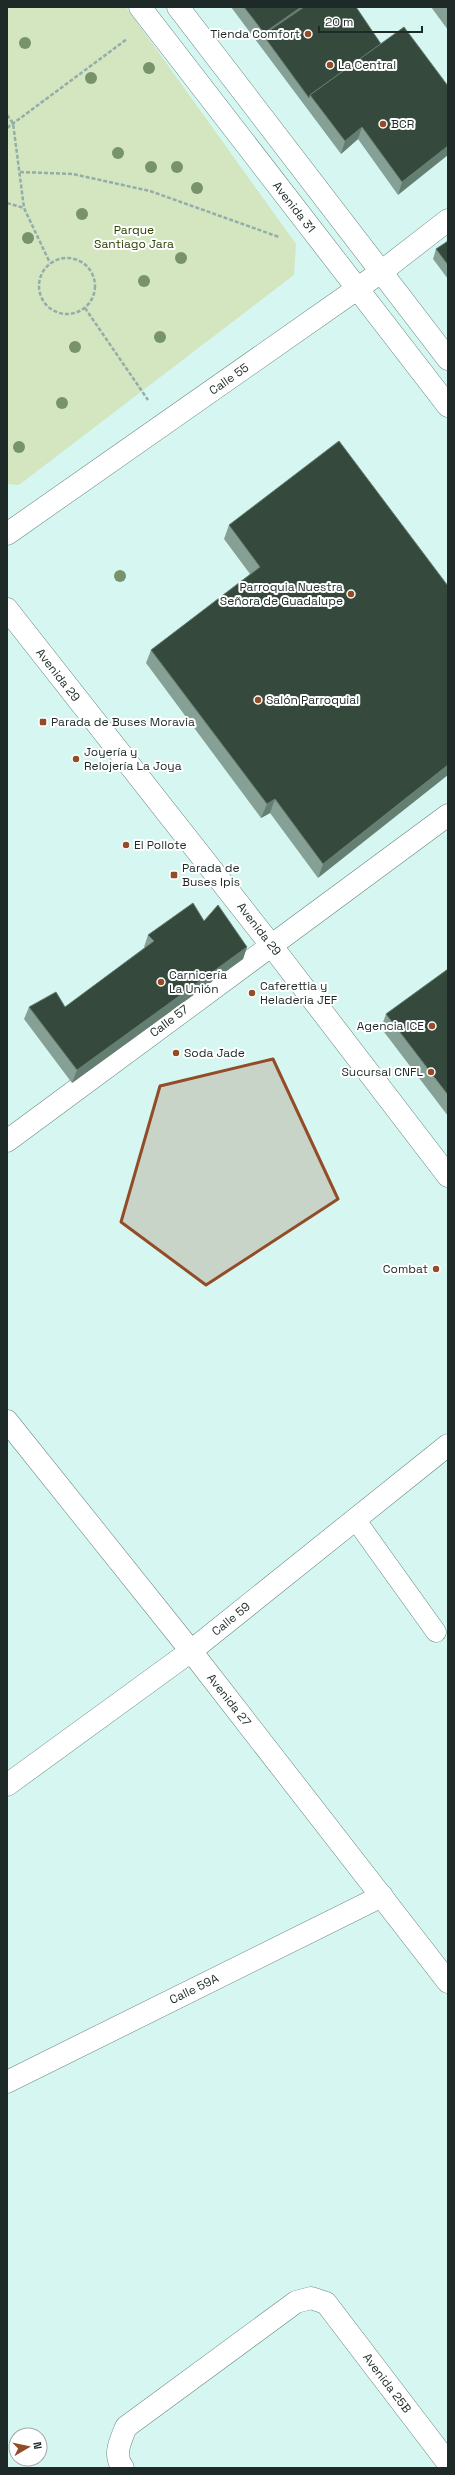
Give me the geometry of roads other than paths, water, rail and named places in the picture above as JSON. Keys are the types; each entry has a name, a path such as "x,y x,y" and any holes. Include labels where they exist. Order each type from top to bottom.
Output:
{"street":[{"path":"178,7 448,358"},
{"name":"Avenida 31","path":"146,14 448,406"},
{"name":"Calle 55","path":"7,534 381,272 448,220"},
{"name":"Avenida 29","path":"7,609 271,945 448,1176"},
{"name":"Calle 57","path":"7,1141 448,815"},
{"name":"Avenida 27","path":"7,1421 191,1651 448,1982"},
{"name":"Calle 59","path":"7,1785 191,1651 448,1445"},
{"name":"Calle 59A","path":"7,2082 382,1896"},
{"name":"Avenida 25B","path":"121,2464 118,2446 126,2427 296,2302 311,2298 326,2303 448,2463"}],"lane":[{"path":"355,1519 436,1632"}],"place":[{"name":"Tienda Comfort","path":"308,34"},
{"name":"La Central","path":"330,65"},
{"name":"BCR","path":"383,124"},
{"name":"Parroquia Nuestra Señora de Guadalupe","path":"351,594"},
{"name":"Salón Parroquial","path":"258,700"},
{"name":"Parada de Buses Moravia","path":"43,722"},
{"name":"Joyería y Relojería La Joya","path":"76,759"},
{"name":"El Pollote","path":"126,845"},
{"name":"Parada de Buses Ipis","path":"174,875"},
{"name":"Carnicería La Unión","path":"161,982"},
{"name":"Caferettia y Heladeria JEF","path":"252,993"},
{"name":"Agencia ICE","path":"432,1026"},
{"name":"Soda Jade","path":"176,1053"},
{"name":"Sucursal CNFL","path":"431,1072"},
{"name":"Combat","path":"436,1269"}],"park label":[{"name":"Parque Santiago Jara","path":"134,237"}]}
